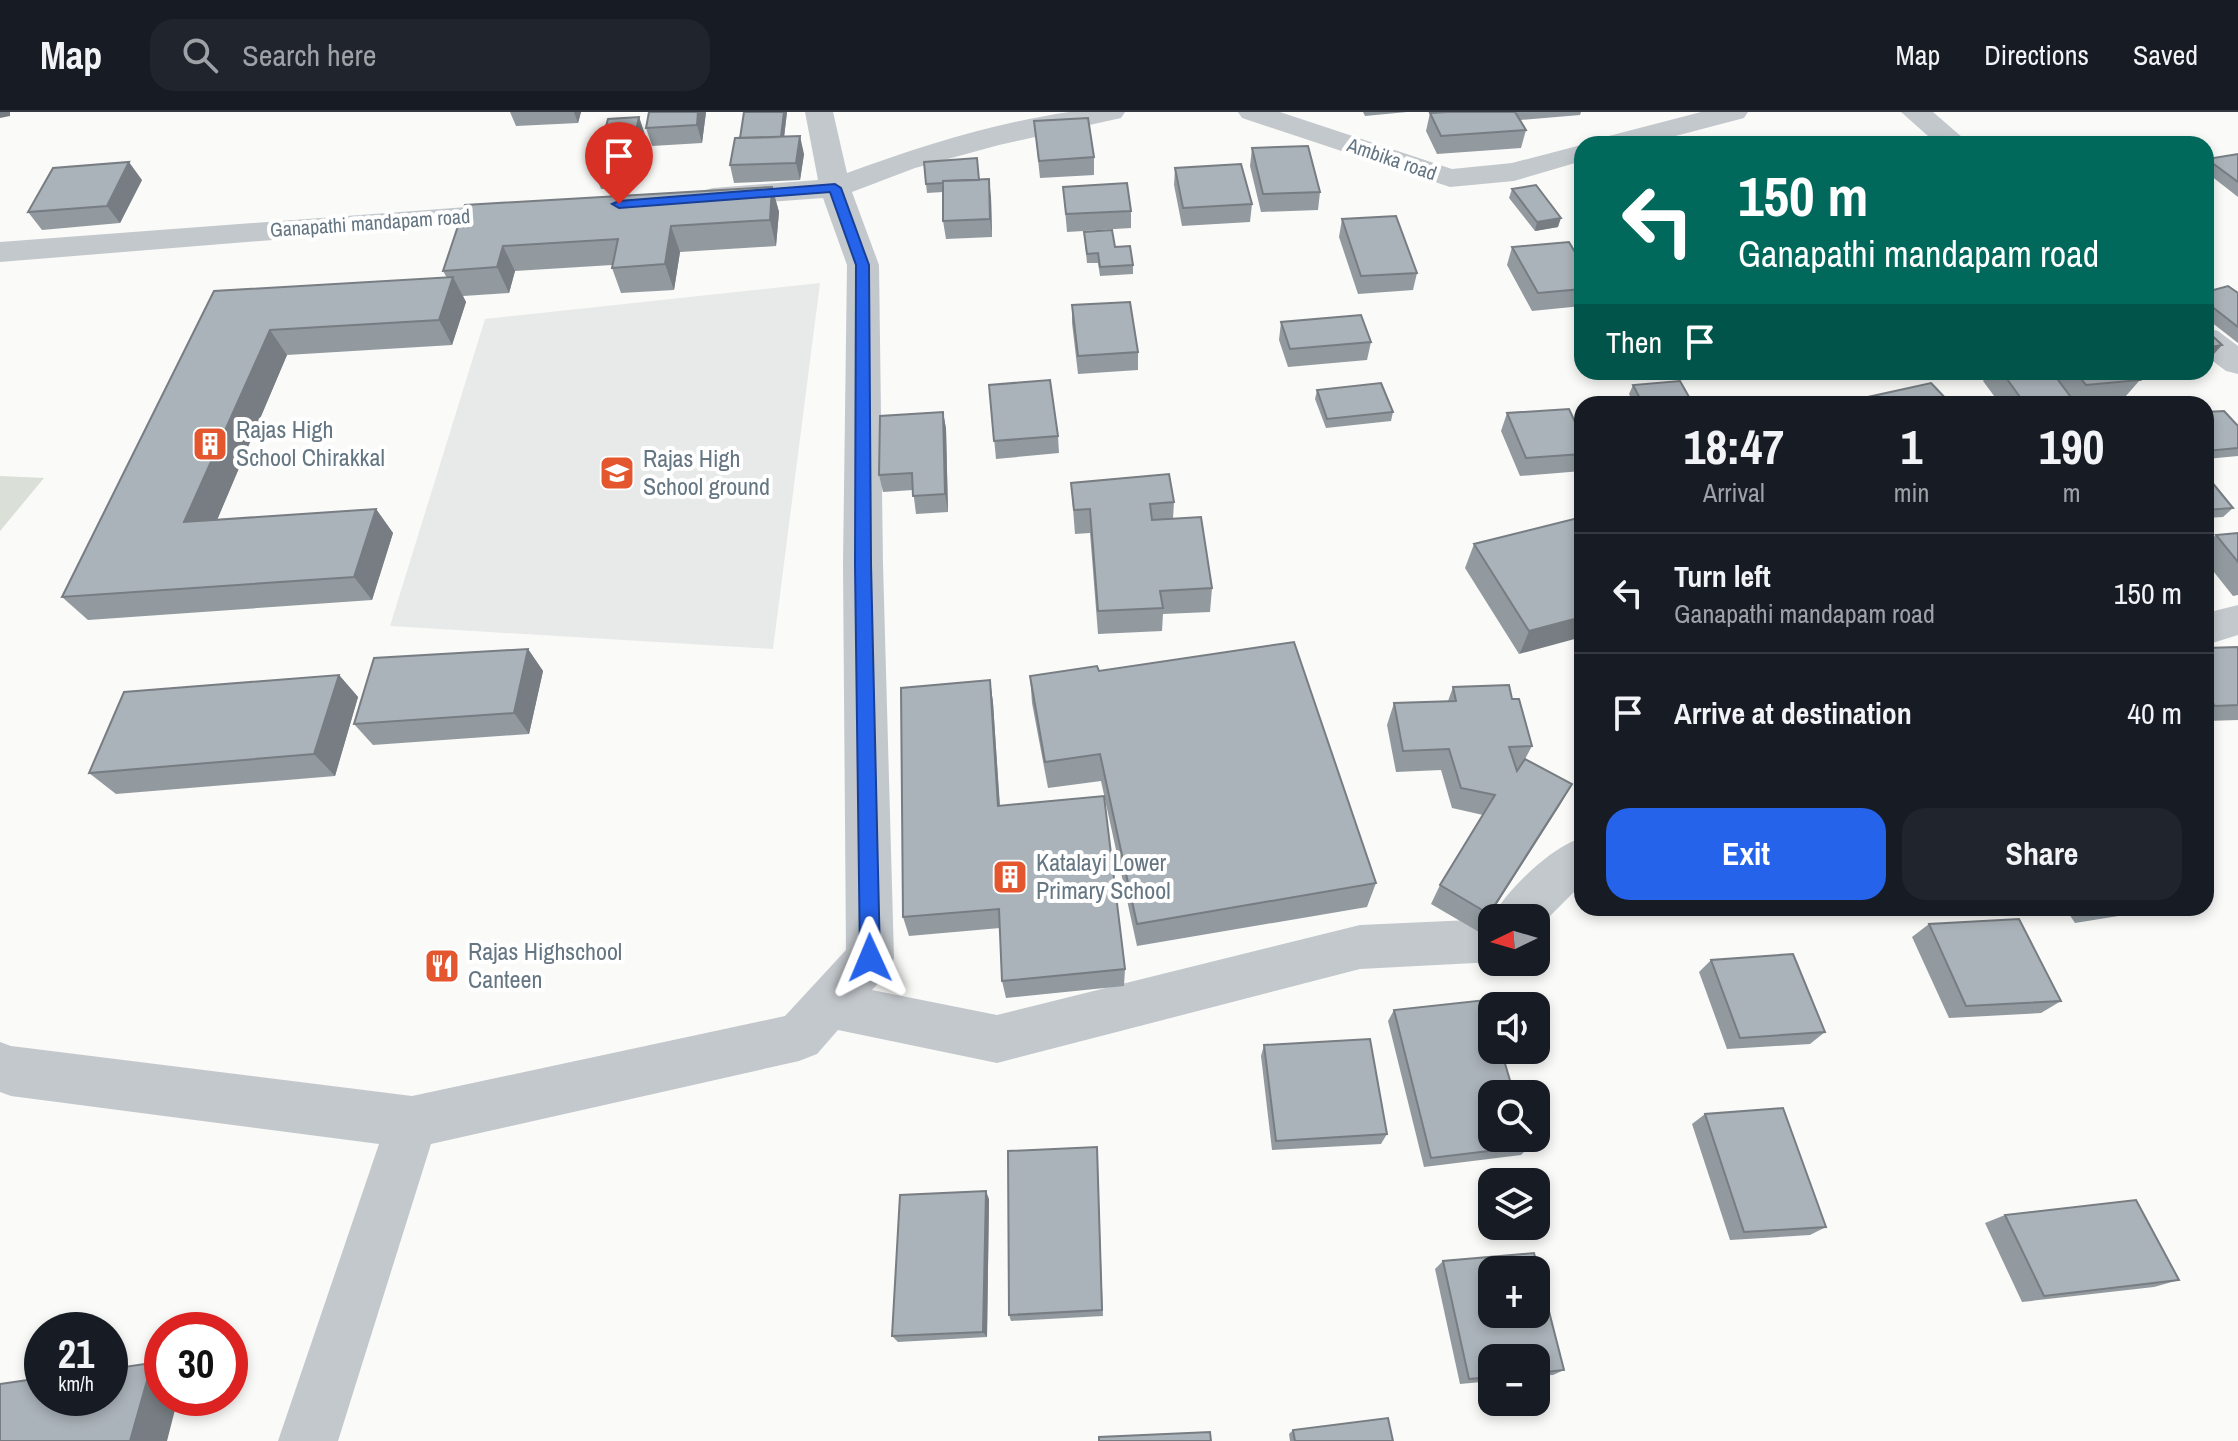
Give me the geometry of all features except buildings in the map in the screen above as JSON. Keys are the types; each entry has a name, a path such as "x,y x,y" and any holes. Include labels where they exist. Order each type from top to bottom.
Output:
{"street":[{"path":"0,1067 11,1071 412,1122 799,1037 870,958 863,548 863,265 835,188 819,112"},
{"path":"678,200 835,188 905,162 994,137 1111,112"},
{"name":"Ambika road","path":"1252,112 1450,178 1514,172 1574,154"},
{"path":"1642,136 1734,112"},
{"path":"1915,112 1945,136"},
{"name":"Ganapathi mandapam road","path":"0,252 551,209"},
{"path":"2214,345 2238,363"},
{"path":"2214,627 2238,620"},
{"path":"1530,904 1574,862"},
{"path":"828,1005 997,1039 1360,947 1478,942"},
{"path":"308,1441 412,1122"}],"shaded area":[{"name":"Rajas High School ground","path":"820,283 773,649 390,626 485,319"},
{"path":"0,476 44,478 0,531"}],"place":[{"name":"Rajas High School Chirakkal","path":"210,444"},
{"name":"Rajas High School ground","path":"617,473"},
{"name":"Katalayi Lower Primary School","path":"1010,877"},
{"name":"Rajas Highschool Canteen","path":"442,966"}],"route":[{"path":"619,204 835,188 863,265 863,564 870,958"}]}
